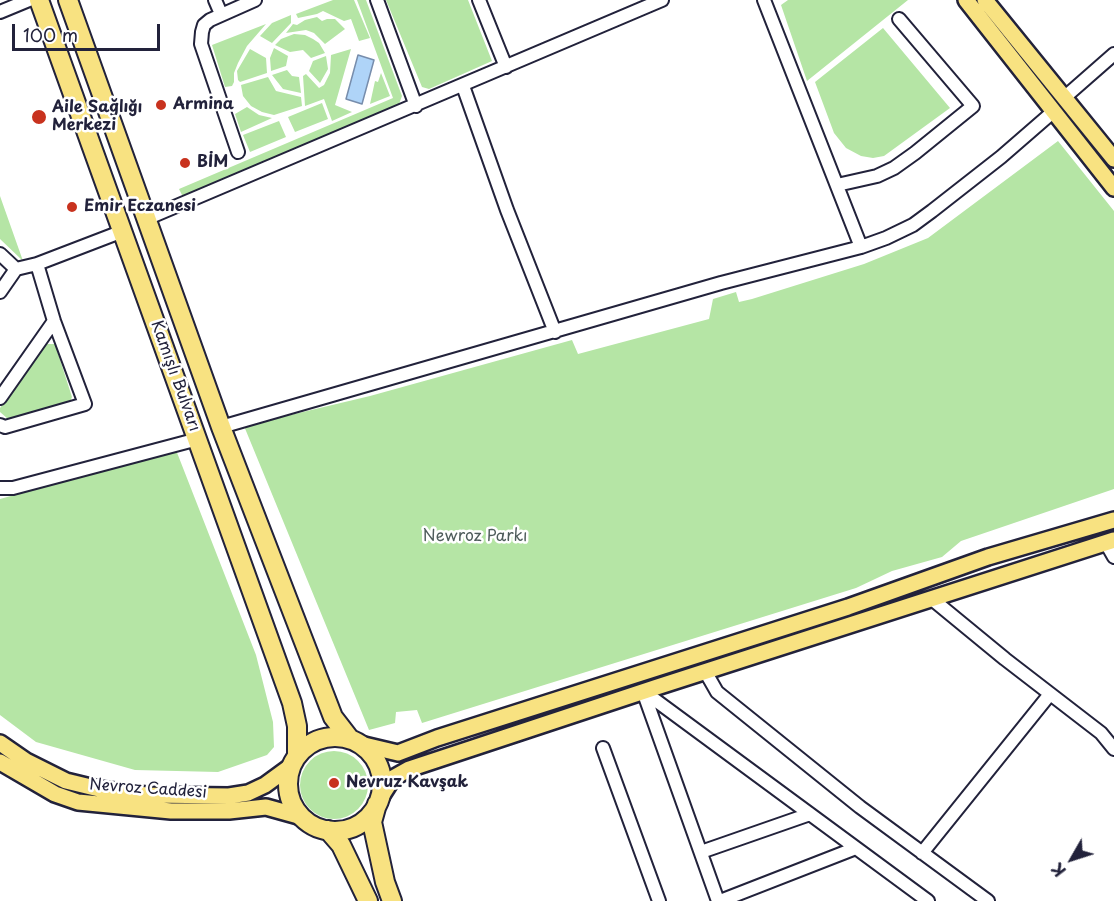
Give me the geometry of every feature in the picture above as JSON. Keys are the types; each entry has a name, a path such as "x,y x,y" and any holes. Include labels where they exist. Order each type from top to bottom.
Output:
{"highway":[{"name":"Kamışlı Bulvarı","path":"39,0 292,703 297,726 294,760"},
{"name":"Kamışlı Bulvarı","path":"68,0 221,427 333,717 355,742"},
{"path":"377,803 369,816 357,825 343,830 328,830 314,826 302,817 293,805 288,792 288,779 294,760 316,741 327,737 355,742 375,760 381,774 381,789 372,822 392,901"},
{"path":"328,830 345,852 368,901"}],"main road":[{"path":"966,0 1114,188"},
{"path":"985,0 1114,159"},
{"path":"355,742 398,753 448,734 848,607 988,557 1114,520"},
{"path":"377,803 393,778 409,769 705,671 1110,542"},
{"name":"Nevroz Caddesi","path":"0,743 26,761 66,781 99,789 146,795 185,797 248,794 265,785 294,760"},
{"name":"Nevroz Caddesi","path":"0,762 55,795 78,802 171,811 229,811 266,807 302,817"}],"street":[{"path":"0,12 29,0"},
{"path":"215,0 220,14"},
{"path":"238,152 201,44 204,25 220,14 255,0"},
{"path":"377,0 416,106"},
{"path":"479,0 506,67"},
{"path":"146,219 662,0"},
{"path":"764,0 861,247"},
{"path":"837,185 877,176 894,168 973,106 899,19"},
{"path":"1065,97 1114,54"},
{"path":"463,86 507,210 555,332"},
{"path":"221,427 721,283 861,247 886,238 913,225 932,211 1001,157 1054,111"},
{"path":"0,292 16,269 37,264 123,231"},
{"path":"0,254 16,269"},
{"path":"0,424 5,427 85,404 54,321 37,264"},
{"path":"0,398 54,321"},
{"path":"0,488 13,488 198,439"},
{"path":"1110,542 1114,557"},
{"path":"932,598 1101,733 1114,749"},
{"path":"705,671 717,692 860,807 988,901"},
{"path":"643,692 928,901"},
{"path":"643,692 719,901 856,848"},
{"path":"922,853 1050,694"},
{"path":"603,748 659,901"},
{"path":"701,852 810,814"}],"green space":[{"path":"333,0 354,0 370,38 359,41 351,19 344,21 323,11 298,18 296,14"},
{"path":"357,0 366,0 402,96 399,104 183,197 179,189 393,98"},
{"path":"386,0 468,0 492,61 429,89 422,87"},
{"path":"788,0 908,0 807,81 781,5"},
{"path":"291,15 291,23 272,43 260,36 272,23"},
{"path":"317,17 322,21 335,19 345,29 325,44 314,33 306,30 286,33 293,24 297,25"},
{"path":"266,24 247,46 234,73 232,86 225,87 212,45"},
{"path":"883,28 950,108 884,156 873,158 861,156 846,148 834,133 815,82"},
{"path":"294,34 305,35 313,39 319,43 325,53 311,58 303,50 290,52 275,45 281,39"},
{"path":"274,48 288,56 286,66 271,71 270,58"},
{"path":"250,49 266,58 267,73 240,82 237,71"},
{"path":"351,49 335,105 352,112 332,121 324,99 305,106 303,76 306,74 319,88 324,85 330,73 331,55"},
{"path":"326,56 328,69 320,83 309,71 313,61"},
{"path":"287,70 292,76 299,77 301,93 283,89 272,75"},
{"path":"381,73 390,96 370,104 375,81 378,82"},
{"path":"268,77 276,91 301,97 302,106 274,115 251,106 243,96 241,85"},
{"path":"322,103 328,119 295,132 288,117"},
{"path":"247,107 259,115 272,118 241,132 235,114"},
{"path":"279,121 286,137 250,152 243,135"},
{"name":"Newroz Parkı","path":"1058,141 1114,211 1114,489 961,541 942,557 892,571 856,588 422,723 417,710 396,712 395,723 369,730 244,426 370,396 572,340 578,354 709,319 713,299 736,292 739,302 752,299 864,264 928,238"},
{"path":"0,196 23,261 0,239"},
{"path":"46,344 55,344 72,397 70,402 8,419 0,412 0,408"},
{"path":"176,450 256,655 273,722 274,747 267,755 218,772 135,770 36,742 0,715 0,499"},
{"path":"334,751 347,754 358,761 365,772 368,785 365,798 358,809 347,816 334,819 321,816 310,809 303,798 300,785 303,772 310,761 321,754"}],"water":[{"path":"358,55 374,60 362,104 346,99"}],"place":[{"name":"Armina","path":"161,105"},
{"name":"Aile Sağlığı Merkezi","path":"39,117"},
{"name":"BİM","path":"185,163"},
{"name":"Emir Eczanesi","path":"72,207"},
{"name":"Nevruz Kavşak","path":"334,783"}]}
